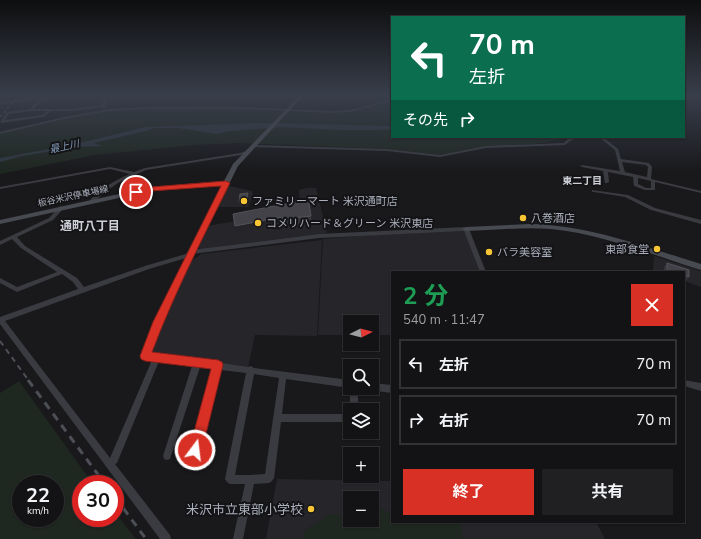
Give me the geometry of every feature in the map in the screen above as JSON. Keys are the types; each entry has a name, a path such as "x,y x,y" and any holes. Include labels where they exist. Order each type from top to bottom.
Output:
{"main road":[{"path":"191,253 235,165 276,121"},
{"name":"板谷米沢停車場線","path":"0,222 151,189 226,183"},
{"path":"466,229 540,226 561,228 594,235 701,267"}],"street":[{"path":"0,133 51,121"},
{"path":"254,145 387,150 440,156 486,147 565,144 574,138"},
{"path":"602,138 617,150 623,174"},
{"path":"92,201 100,191 145,168 246,152"},
{"path":"620,160 647,164 650,167 653,189 644,189 636,185 635,176"},
{"path":"582,166 635,176 701,192"},
{"path":"0,188 110,168 133,173"},
{"path":"605,170 607,182"},
{"path":"594,191 626,196 652,209 701,222"},
{"path":"0,243 50,219 61,208"},
{"path":"166,539 1,320 147,267 191,253 326,236 466,229 483,271"},
{"path":"13,237 23,247 75,280 82,290"},
{"path":"191,253 158,322 145,356 251,369 343,383"},
{"path":"0,280 17,290 62,272"},
{"path":"114,460 157,358"},
{"path":"167,456 197,363"},
{"path":"195,450 218,365"},
{"path":"251,369 230,479 250,480 269,478 283,375"},
{"path":"685,383 701,387"},
{"path":"379,388 391,389"},
{"path":"278,418 343,418"},
{"path":"238,539 250,480"}],"shaded area":[{"path":"49,121 391,121 391,138 569,138 536,144 485,147 440,155 387,149 239,143 194,145 95,155 0,174 0,131"},
{"path":"267,123 391,126 391,129 340,130 282,127 230,131 218,134 179,128 152,128 150,130 94,143 103,146 77,147 22,156 0,162 0,158 71,145 146,127"},
{"name":"ファミリーマート 米沢通町店","path":"230,186 252,191 253,195 248,207 217,207 226,188"},
{"path":"316,188 327,233 201,249 197,246 207,226 270,215 300,205 299,190"},
{"path":"464,231 480,271 391,271 391,335 379,335 379,315 343,315 343,335 318,335 323,239"},
{"path":"322,240 317,336 255,335 248,368 149,353 189,263 201,254"},
{"path":"654,256 701,271 701,287 685,281 685,271 653,271"},
{"path":"19,381 87,475 72,475 72,527 124,527 124,524 136,539 0,539 0,393"},
{"name":"米沢市立東部小学校","path":"277,479 343,480 343,483 379,483 379,481 391,481 391,523 597,523 605,539 266,539"},
{"path":"379,509 391,513 391,523 461,523 463,539 303,539 305,530 331,514 343,515 343,527 379,527"}],"building":[{"path":"248,193 246,201 239,202 240,194"},
{"path":"308,198 311,216 283,219 282,217 235,226 233,214"},
{"path":"667,263 689,270 689,277 685,275 685,271 667,270"}],"railway":[{"path":"0,341 29,381"},
{"path":"28,380 98,475"},
{"path":"124,509 146,539"}],"place":[{"name":"ファミリーマート 米沢通町店","path":"244,201"},
{"name":"八巻酒店","path":"523,218"},
{"name":"コメリハード＆グリーン 米沢東店","path":"258,223"},
{"name":"東部食堂","path":"657,249"},
{"name":"バラ美容室","path":"489,252"},
{"name":"米沢市立東部小学校","path":"311,509"}],"district":[{"name":"東二丁目","path":"582,180"},
{"name":"通町八丁目","path":"90,226"}],"route":[{"path":"136,192 181,186 226,183 158,322 145,356 218,365 195,450"}],"water label":[{"name":"最上川","path":"64,146"}]}
